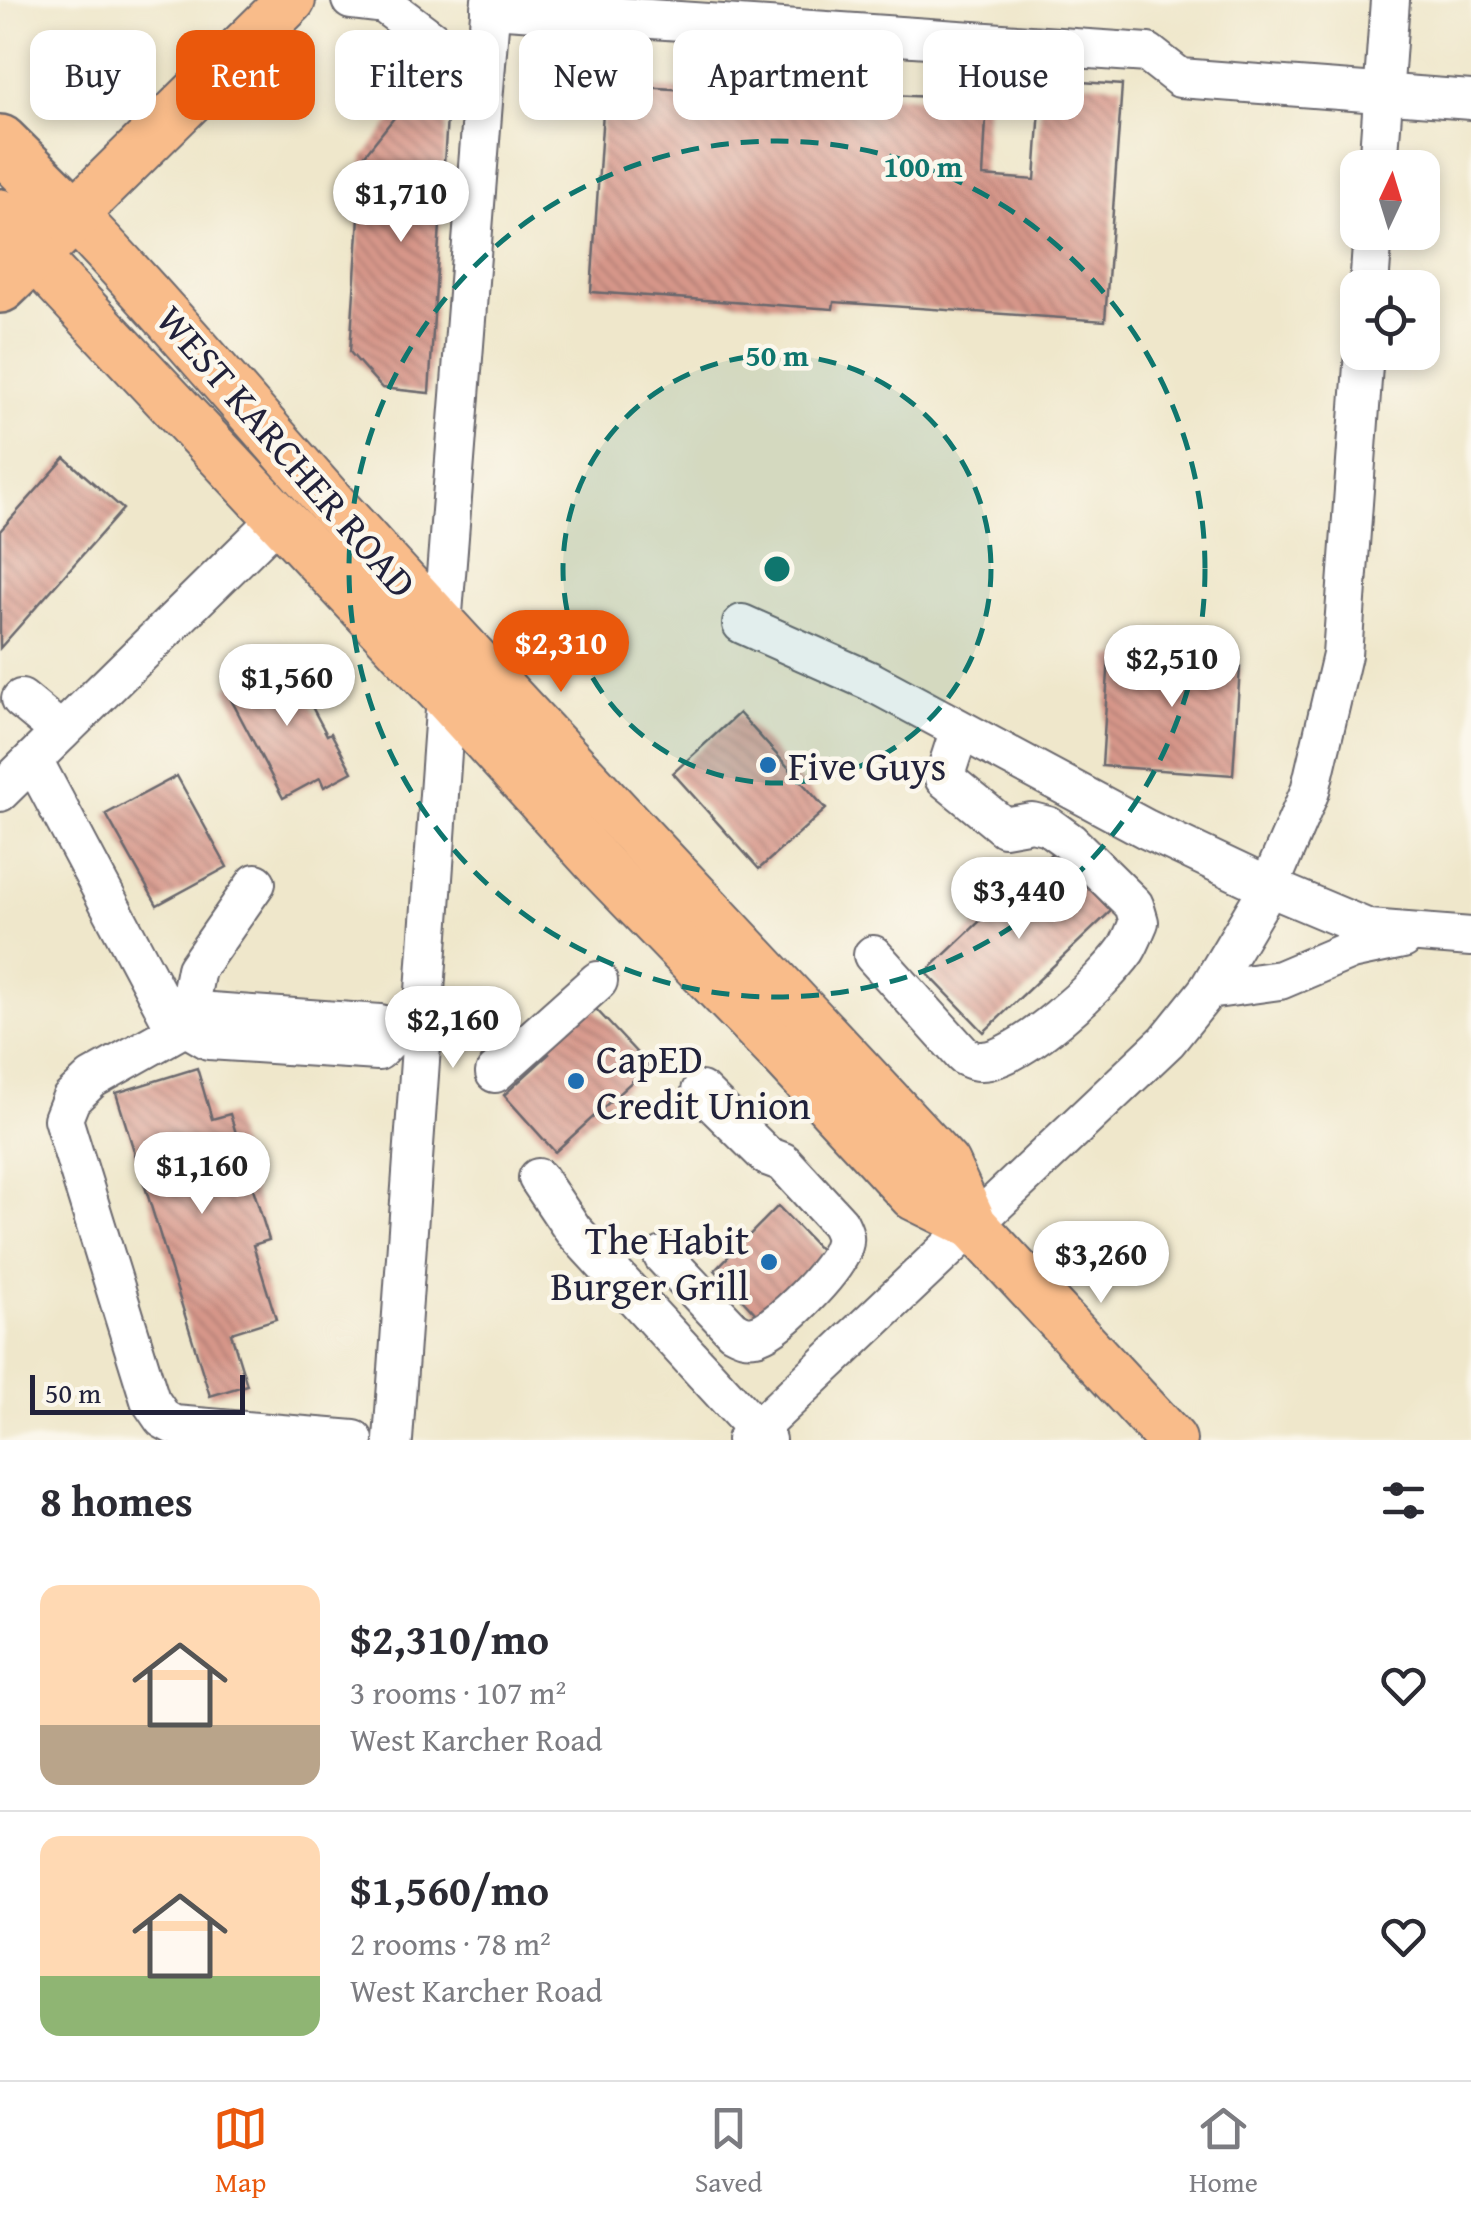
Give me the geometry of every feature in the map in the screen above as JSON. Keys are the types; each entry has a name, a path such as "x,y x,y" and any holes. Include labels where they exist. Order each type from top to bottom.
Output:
{"highway":[{"path":"0,143 74,216 11,253"}],"main road":[{"path":"74,216 292,0"},
{"name":"WEST KARCHER ROAD","path":"74,216 142,286 442,626 945,1164 973,1225 1172,1440"},
{"name":"WEST KARCHER ROAD","path":"11,253 279,518 914,1196 973,1225"},
{"path":"446,696 486,709 605,832 615,836 637,833"}],"street":[{"path":"351,0 384,4 419,30"},
{"path":"1379,150 1390,0"},
{"path":"442,626 490,4 1148,53 1180,78 1471,100"},
{"path":"538,1178 573,1230 756,1436 1168,1041 1208,990 1270,887 1310,790 1342,655 1363,370"},
{"path":"0,792 279,518"},
{"path":"742,624 870,681 1146,829 1270,887 1369,929 1471,936"},
{"path":"393,1440 408,1036 446,696"},
{"path":"21,698 60,732"},
{"path":"873,955 964,1056 980,1062 1033,1038 1080,1001 1126,950 1139,922 1134,905 1070,842 1048,826 1032,822 1004,828 944,778 959,732"},
{"path":"33,760 180,1028"},
{"path":"1117,888 1146,829"},
{"path":"180,1028 196,970 256,883"},
{"path":"1208,990 1280,980 1351,950 1428,934"},
{"path":"495,1073 598,981"},
{"path":"354,1440 174,1424 163,1419 150,1400 63,1119 71,1099 92,1078 210,1012 380,1024 408,1036"},
{"path":"663,1256 733,1330 742,1336 753,1336 770,1328 826,1274 844,1245 844,1234 782,1162 767,1156 701,1090"}],"building":[{"path":"1084,82 1122,85 1105,321 834,302 833,309 591,292 602,120 653,120 653,88 673,89 673,120 903,120 903,96 923,97 923,120 986,120 983,176 1035,180 1039,120 1084,120"},
{"path":"392,120 447,120 429,393 382,388 350,352 363,157"},
{"path":"65,458 123,509 0,648 0,531"},
{"path":"1163,630 1191,632 1190,648 1226,650 1225,666 1240,667 1233,775 1102,766 1109,656 1161,659"},
{"path":"285,656 327,735 331,733 352,772 324,787 320,778 283,798 225,688"},
{"path":"739,713 826,809 759,869 673,773"},
{"path":"177,776 227,867 157,905 106,814"},
{"path":"1054,851 1111,911 984,1032 926,972"},
{"name":"CapED Credit Union","path":"595,1008 649,1066 555,1152 504,1095 549,1054 525,1028"},
{"path":"197,1068 212,1119 230,1114 269,1240 253,1245 276,1319 231,1333 247,1385 210,1396 116,1093"},
{"name":"The Habit Burger Grill","path":"778,1206 824,1254 758,1316 715,1270"}],"place":[{"name":"Five Guys","path":"768,765"},
{"name":"CapED Credit Union","path":"576,1081"},
{"name":"The Habit Burger Grill","path":"769,1262"}]}
